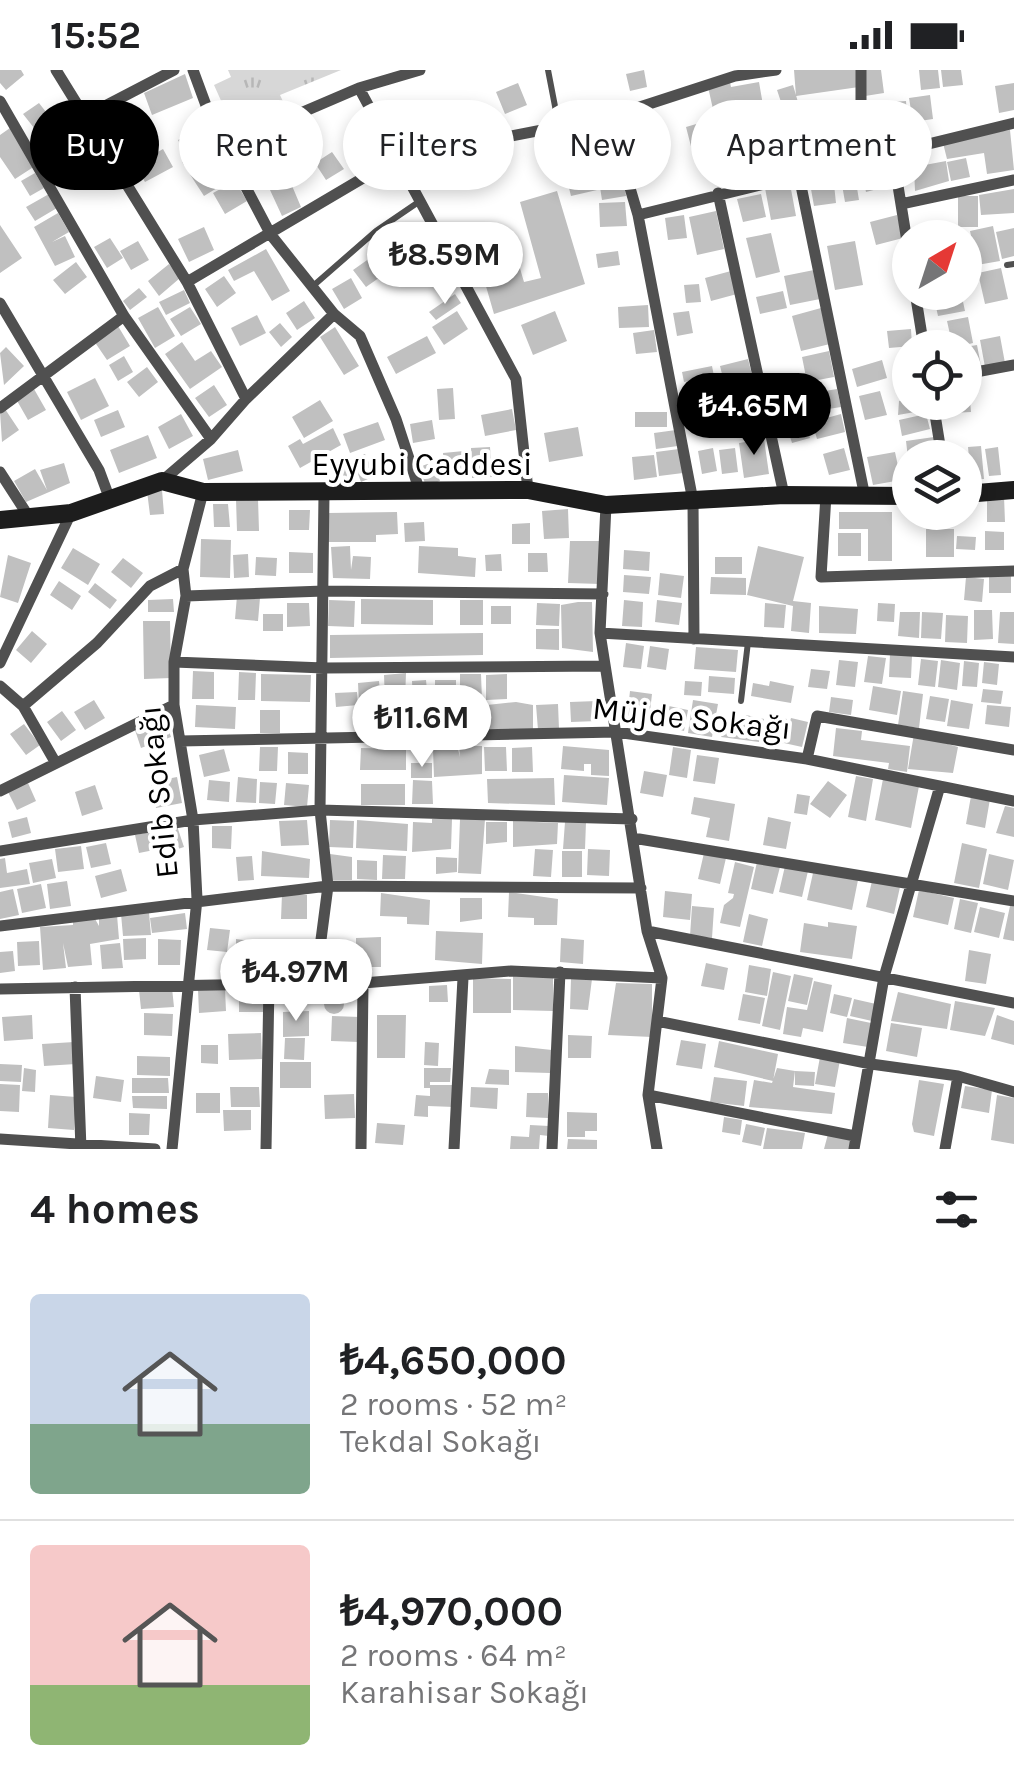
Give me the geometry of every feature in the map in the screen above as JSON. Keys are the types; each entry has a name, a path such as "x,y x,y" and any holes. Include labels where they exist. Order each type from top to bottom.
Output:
{"street":[{"path":"56,70 74,100"},
{"path":"117,100 174,70"},
{"path":"193,70 205,100"},
{"path":"323,104 420,70"},
{"path":"661,100 734,76 776,70"},
{"path":"861,100 862,70"},
{"path":"360,88 366,100"},
{"path":"0,101 124,316 211,440"},
{"path":"932,139 1014,123"},
{"path":"901,204 1014,180"},
{"path":"129,190 186,282 246,399"},
{"path":"247,190 271,235 334,314 360,336 396,420 419,489"},
{"path":"186,282 345,190"},
{"path":"414,190 516,379 528,490"},
{"path":"631,190 693,501 694,640"},
{"path":"638,215 732,190"},
{"path":"803,190 865,496"},
{"path":"899,190 904,220"},
{"path":"718,193 784,496"},
{"path":"0,303 99,470 109,497"},
{"path":"162,482 211,440 246,399 334,314"},
{"path":"0,408 124,316"},
{"path":"982,371 1014,365"},
{"path":"0,472 29,516"},
{"name":"Eyyubi Caddesi","path":"0,520 71,513 162,482 203,492 528,490 606,505 784,496 892,496"},
{"path":"982,493 1014,490"},
{"name":"Edib Sokağı","path":"172,1149 197,899 193,820 174,705 174,662 186,596 184,570 203,492"},
{"path":"316,978 328,886 320,810 324,494"},
{"path":"826,496 821,577 1014,571"},
{"path":"606,505 600,633 632,819 646,932 662,978 648,1096 657,1149"},
{"path":"0,663 71,513"},
{"path":"24,706 98,642 150,586 184,570"},
{"path":"186,596 324,591 603,594"},
{"path":"600,633 1014,657"},
{"path":"174,662 324,668 605,666"},
{"path":"0,686 24,706 54,760"},
{"path":"0,790 54,760 174,705"},
{"path":"807,759 817,716 1014,750"},
{"name":"Müjde Sokağı","path":"180,741 616,732 807,759 1014,801"},
{"path":"648,1096 854,1142 884,977 940,786"},
{"path":"0,850 193,820 320,810 632,819"},
{"path":"633,838 1014,901"},
{"path":"0,926 328,886 641,888"},
{"path":"646,932 1014,1002"},
{"path":"0,989 269,984 316,978 362,983 463,978 512,971 662,978"},
{"path":"552,1149 560,972"},
{"path":"454,1149 463,978"},
{"path":"347,1149 363,1149 362,983"},
{"path":"266,1149 269,984"},
{"path":"75,988 80,1147"},
{"path":"657,1021 871,1064 958,1076 1014,1092"},
{"path":"945,1149 958,1076"},
{"path":"0,1139 155,1149"}],"lane":[{"path":"548,70 554,100"},
{"path":"312,287 376,231 420,201"},
{"path":"741,701 748,642"}],"green space":[{"path":"228,70 341,70 280,95 282,100 221,100 214,85 231,77"}],"building":[{"path":"0,70 21,70 24,75 6,90 0,83"},
{"path":"644,70 647,87 630,91 626,74"},
{"path":"794,70 857,70 859,87 796,96"},
{"path":"861,70 881,70 884,93 865,96"},
{"path":"919,70 938,70 940,88 921,90"},
{"path":"941,70 961,70 963,85 943,87"},
{"path":"185,74 193,98 179,100 179,104 159,112 159,100 147,100 144,93"},
{"path":"759,82 762,100 711,100 708,87"},
{"path":"518,83 527,105 514,110 514,100 499,100 496,92"},
{"path":"1014,83 1014,110 999,113 995,86"},
{"path":"793,85 797,100 780,100 777,90"},
{"path":"930,95 931,100 909,100"},
{"path":"10,128 30,158 30,169 15,179 0,157 0,135"},
{"path":"1010,130 1014,170 987,174 984,153 947,159 942,139"},
{"path":"163,149 173,167 159,174 159,151"},
{"path":"332,152 343,170 326,180 323,158"},
{"path":"966,158 970,177 951,181 947,162"},
{"path":"946,161 949,181 932,186 932,164"},
{"path":"30,176 30,190 40,190 30,196 21,181"},
{"path":"1014,189 1014,213 981,215 979,195"},
{"path":"240,190 247,201 225,214 213,193"},
{"path":"270,190 294,190 301,207 282,216"},
{"path":"570,190 597,190 571,196"},
{"path":"600,190 625,190 626,196 602,200"},
{"path":"765,190 791,190 796,216 771,220"},
{"path":"811,190 835,190 836,203 814,206"},
{"path":"843,190 857,190 859,200 845,202"},
{"path":"557,191 585,284 494,314 483,276 519,265 524,282 541,278 520,202"},
{"path":"49,194 57,208 35,221 26,207"},
{"path":"761,194 766,217 743,222 737,199"},
{"path":"958,196 978,196 978,220 958,220"},
{"path":"625,202 627,226 600,227 599,203"},
{"path":"716,211 724,249 697,255 689,217"},
{"path":"58,213 69,232 52,242 65,236 75,257 55,266 34,227"},
{"path":"684,215 687,238 668,240 665,218"},
{"path":"897,215 898,220 892,220 892,241 876,245 870,222"},
{"path":"0,225 22,258 0,273"},
{"path":"403,226 417,246 401,258 386,238"},
{"path":"993,226 1000,261 982,264 982,228"},
{"path":"204,227 214,250 189,262 178,239"},
{"path":"1014,228 1014,256 1002,259 996,232"},
{"path":"771,233 780,272 756,278 746,238"},
{"path":"110,238 123,258 107,268 94,247"},
{"path":"138,241 149,260 131,270 120,251"},
{"path":"855,241 863,285 835,290 827,246"},
{"path":"386,248 399,267 385,276 372,257"},
{"path":"266,249 290,291 272,301 254,271 234,281 228,270"},
{"path":"618,251 620,265 598,268 596,254"},
{"path":"370,258 383,275 366,287 353,270"},
{"path":"76,262 87,277 65,294 53,280"},
{"path":"169,264 180,278 159,296 148,281"},
{"path":"1001,268 1008,299 985,304 982,272"},
{"path":"814,270 820,299 790,305 784,276"},
{"path":"731,271 737,294 711,301 705,278"},
{"path":"224,276 236,293 217,307 205,289"},
{"path":"351,278 362,298 344,309 332,289"},
{"path":"699,284 701,302 686,303 684,285"},
{"path":"139,288 147,297 130,310 123,301"},
{"path":"184,290 190,303 166,315 159,302"},
{"path":"783,291 787,308 760,314 756,297"},
{"path":"455,294 461,303 436,320 429,312"},
{"path":"304,301 315,318 297,330 286,313"},
{"path":"648,305 649,327 619,328 618,307"},
{"path":"158,307 175,336 155,348 138,318"},
{"path":"190,307 201,324 181,336 170,319"},
{"path":"821,308 830,344 801,351 792,316"},
{"path":"937,310 965,311 938,316"},
{"path":"457,311 468,329 444,345 432,327"},
{"path":"555,311 567,341 533,355 521,325"},
{"path":"689,311 693,333 677,336 673,313"},
{"path":"257,315 266,333 240,346 231,328"},
{"path":"968,317 970,330 949,330 947,321"},
{"path":"280,323 292,337 281,347 269,332"},
{"path":"118,326 130,346 107,360 94,341"},
{"path":"335,327 359,366 344,375 320,337"},
{"path":"654,330 657,352 636,354 633,333"},
{"path":"887,331 892,331 892,348 889,348"},
{"path":"427,336 436,353 396,374 387,357"},
{"path":"1000,336 1005,363 985,367 982,340"},
{"path":"182,342 195,361 211,351 222,367 190,389 165,354"},
{"path":"6,347 24,366 4,385 0,353"},
{"path":"829,351 834,377 807,382 802,357"},
{"path":"124,356 133,372 118,381 109,365"},
{"path":"748,359 752,375 724,382 720,366"},
{"path":"882,360 887,378 857,387 852,369"},
{"path":"712,366 714,376 684,382 682,372"},
{"path":"147,367 158,382 139,397 127,382"},
{"path":"95,378 109,406 81,420 67,392"},
{"path":"716,379 720,407 692,411 688,383"},
{"path":"752,379 758,402 733,408 727,386"},
{"path":"799,379 801,396 780,399 773,383"},
{"path":"214,385 227,405 209,417 195,398"},
{"path":"453,388 455,419 439,420 437,389"},
{"path":"34,389 46,410 28,420 16,399"},
{"path":"837,389 841,407 816,411 813,393"},
{"path":"880,391 887,415 865,420 859,396"},
{"path":"320,400 333,421 304,438 292,417"},
{"path":"5,409 19,430 2,442 0,412"},
{"path":"512,409 516,430 485,436 481,415"},
{"path":"752,409 757,431 735,437 729,415"},
{"path":"118,410 125,427 101,437 94,420"},
{"path":"713,411 717,426 697,431 693,416"},
{"path":"635,412 667,412 667,427 635,427"},
{"path":"181,414 193,436 169,449 158,427"},
{"path":"841,414 845,432 817,439 812,422"},
{"path":"804,418 810,438 792,443 786,424"},
{"path":"432,420 435,439 413,443 410,424"},
{"path":"899,420 928,420 930,429 902,436"},
{"path":"378,422 385,440 350,453 343,434"},
{"path":"578,427 583,456 549,462 544,433"},
{"path":"333,428 341,445 300,468 288,446 300,439 303,444"},
{"path":"676,430 678,446 656,449 654,433"},
{"path":"148,435 157,458 119,473 110,450"},
{"path":"764,439 769,474 744,478 739,443"},
{"path":"490,447 492,477 472,478 471,448"},
{"path":"998,447 1001,475 989,476 985,449"},
{"path":"713,448 717,471 702,474 698,451"},
{"path":"735,448 738,472 722,474 719,450"},
{"path":"844,448 850,470 829,475 823,454"},
{"path":"679,449 683,473 659,476 656,452"},
{"path":"238,450 243,471 208,480 203,459"},
{"path":"464,451 466,475 445,476 443,453"},
{"path":"892,453 892,482 873,485 867,457"},
{"path":"365,454 375,476 361,482 358,474 339,482 333,468"},
{"path":"654,455 657,477 634,480 632,457"},
{"path":"433,462 440,481 426,486 419,467"},
{"path":"64,463 70,483 26,502 14,481 35,469 47,490 40,470"},
{"path":"162,490 164,514 150,515 147,491"},
{"path":"1004,496 1005,522 987,522 987,497"},
{"path":"236,499 258,499 259,531 237,531"},
{"path":"213,504 228,504 230,527 214,527"},
{"path":"568,509 569,538 544,539 542,511"},
{"path":"289,510 310,510 309,530 289,530"},
{"path":"397,512 398,534 376,535 376,542 328,542 328,513"},
{"path":"839,512 892,512 892,561 868,561 868,529 839,529"},
{"path":"424,522 425,541 405,542 404,523"},
{"path":"530,523 530,544 512,544 512,524"},
{"path":"926,530 954,530 954,557 926,557"},
{"path":"985,531 1004,532 1004,550 985,550"},
{"path":"838,533 861,533 861,556 838,556"},
{"path":"957,536 976,537 975,550 956,549"},
{"path":"201,539 231,540 230,578 200,577"},
{"path":"570,541 601,541 600,584 568,583"},
{"path":"350,546 351,570 353,556 371,557 370,579 333,578 331,547"},
{"path":"419,546 458,548 458,556 476,558 475,577 418,573"},
{"path":"758,546 804,557 793,601 811,603 809,633 791,631 793,606 747,595"},
{"path":"73,548 100,564 88,585 61,568"},
{"path":"624,550 650,552 649,571 623,569"},
{"path":"289,552 313,553 313,573 289,573"},
{"path":"528,553 547,553 548,572 528,572"},
{"path":"248,554 249,577 234,578 233,555"},
{"path":"501,554 502,571 486,571 485,555"},
{"path":"8,555 31,563 18,603 0,597"},
{"path":"256,557 277,558 276,576 255,575"},
{"path":"715,557 742,557 742,574 715,574"},
{"path":"123,558 143,573 131,588 111,572"},
{"path":"660,573 684,576 681,598 658,595"},
{"path":"1011,573 1011,593 989,593 989,574"},
{"path":"624,575 651,577 649,594 623,592"},
{"path":"711,577 746,578 746,595 710,594"},
{"path":"966,577 984,579 982,602 964,600"},
{"path":"59,581 81,596 72,610 50,595"},
{"path":"95,583 117,600 110,609 88,592"},
{"path":"237,596 260,598 258,621 235,619"},
{"path":"173,599 174,612 148,612 148,600"},
{"path":"361,599 433,600 433,625 361,624"},
{"path":"329,600 355,601 354,627 328,626"},
{"path":"460,600 483,600 483,625 460,625"},
{"path":"624,600 643,602 642,627 622,626"},
{"path":"657,600 682,603 679,625 655,622"},
{"path":"592,602 593,652 562,648 561,605"},
{"path":"287,603 309,603 310,626 287,627"},
{"path":"537,603 560,604 559,626 536,625"},
{"path":"765,603 786,605 784,628 764,627"},
{"path":"878,603 895,604 894,622 877,621"},
{"path":"491,606 511,606 511,624 491,624"},
{"path":"819,606 858,609 856,634 819,633"},
{"path":"974,610 992,610 993,639 974,640"},
{"path":"900,612 920,612 919,638 898,636"},
{"path":"922,612 943,613 941,639 921,638"},
{"path":"1000,612 1014,612 1014,644 998,643"},
{"path":"263,614 283,614 283,631 263,631"},
{"path":"946,615 968,616 967,643 945,642"},
{"path":"143,621 170,621 171,678 144,679"},
{"path":"536,629 559,629 559,650 536,649"},
{"path":"32,631 47,644 31,663 16,650"},
{"path":"483,633 483,655 330,658 330,635"},
{"path":"626,643 644,646 641,669 623,667"},
{"path":"650,646 669,649 666,670 647,667"},
{"path":"696,647 738,650 736,672 694,669"},
{"path":"890,654 912,656 911,678 889,677"},
{"path":"868,656 886,658 882,684 864,682"},
{"path":"921,659 938,661 935,687 918,685"},
{"path":"839,660 858,662 855,687 836,685"},
{"path":"941,660 960,663 957,690 938,687"},
{"path":"964,661 979,663 977,687 962,686"},
{"path":"984,662 999,664 997,685 982,683"},
{"path":"811,669 830,671 827,689 808,687"},
{"path":"193,671 214,672 214,699 192,699"},
{"path":"239,672 256,673 255,700 238,700"},
{"path":"406,673 404,728 386,728 384,675"},
{"path":"261,674 311,675 310,702 261,701"},
{"path":"460,674 481,674 482,700 460,700"},
{"path":"507,674 507,699 486,700 486,675"},
{"path":"709,676 735,678 734,694 708,692"},
{"path":"426,680 428,701 413,702 412,681"},
{"path":"435,680 456,680 456,699 435,699"},
{"path":"379,681 381,703 365,705 381,705 381,725 360,725 358,683"},
{"path":"685,681 702,682 701,696 684,695"},
{"path":"770,681 794,686 791,703 751,696 753,683 769,686"},
{"path":"873,686 901,691 897,715 869,710"},
{"path":"983,689 1003,691 1001,704 981,702"},
{"path":"630,691 652,694 649,720 627,718"},
{"path":"903,691 923,694 919,728 898,725"},
{"path":"357,692 358,705 336,707 335,693"},
{"path":"930,696 949,699 945,722 926,719"},
{"path":"831,697 853,700 851,715 829,712"},
{"path":"94,700 105,718 85,730 74,712"},
{"path":"693,700 718,704 712,737 688,733"},
{"path":"951,700 973,704 969,729 947,726"},
{"path":"597,701 598,721 571,722 570,702"},
{"path":"558,704 559,729 538,730 536,705"},
{"path":"196,705 236,707 235,729 195,727"},
{"path":"487,705 533,705 533,729 488,729"},
{"path":"664,705 688,710 684,731 660,725"},
{"path":"987,705 1011,707 1009,727 985,724"},
{"path":"461,706 484,709 484,732 461,729"},
{"path":"455,708 456,733 411,734 411,709"},
{"path":"260,710 280,710 280,733 260,733"},
{"path":"62,711 76,730 61,741 47,722"},
{"path":"746,715 764,719 759,742 721,737 725,717 745,721"},
{"path":"768,716 787,719 783,744 763,741"},
{"path":"791,718 808,722 802,747 784,743"},
{"path":"165,719 171,737 141,748 135,730"},
{"path":"24,724 40,745 26,755 10,734"},
{"path":"836,728 862,731 861,740 910,746 907,772 888,769 889,763 833,756"},
{"path":"914,734 958,747 953,773 908,769"},
{"path":"459,746 482,746 482,774 434,777 433,749 458,749 460,757"},
{"path":"563,746 609,750 609,776 591,775 591,764 584,764 584,771 561,769"},
{"path":"260,747 278,747 277,771 259,771"},
{"path":"484,747 506,747 507,771 485,771"},
{"path":"532,747 533,772 512,772 512,748"},
{"path":"673,747 691,750 687,778 669,775"},
{"path":"361,748 406,749 406,770 360,770"},
{"path":"224,749 230,771 204,777 199,755"},
{"path":"288,752 308,753 308,774 288,774"},
{"path":"697,755 719,758 715,784 693,781"},
{"path":"411,763 432,763 432,778 411,778"},
{"path":"644,771 667,775 663,797 640,793"},
{"path":"564,775 609,778 607,805 562,802"},
{"path":"856,776 873,779 866,821 848,817"},
{"path":"177,777 182,803 156,808 151,782"},
{"path":"238,777 257,779 256,803 236,802"},
{"path":"554,778 555,805 488,803 487,779"},
{"path":"883,779 919,786 911,828 875,820"},
{"path":"209,780 230,782 229,802 207,800"},
{"path":"413,780 432,781 433,804 412,804"},
{"path":"828,781 847,795 830,818 810,804"},
{"path":"260,782 277,783 275,804 259,803"},
{"path":"28,783 36,801 17,810 8,792"},
{"path":"286,783 309,785 307,807 284,805"},
{"path":"361,784 405,784 405,805 361,805"},
{"path":"95,785 103,809 82,816 75,792"},
{"path":"797,794 810,796 807,815 794,813"},
{"path":"971,796 990,799 985,828 966,824"},
{"path":"694,797 735,804 729,841 706,837 710,818 691,814"},
{"path":"1005,806 1014,808 1014,837 996,833"},
{"path":"27,817 31,833 12,838 8,822"},
{"path":"768,817 791,822 786,849 763,845"},
{"path":"432,819 452,819 451,849 412,852 413,822 432,823"},
{"path":"460,819 485,819 481,874 458,873"},
{"path":"307,820 309,845 281,846 279,821"},
{"path":"330,820 354,821 353,848 329,847"},
{"path":"357,820 408,824 407,851 356,848"},
{"path":"513,821 558,823 557,844 513,847"},
{"path":"486,822 507,822 507,842 486,844"},
{"path":"565,822 586,822 585,849 563,849"},
{"path":"177,826 184,847 172,851 164,830"},
{"path":"212,826 232,826 231,849 212,848"},
{"path":"160,830 164,848 139,853 135,835"},
{"path":"106,843 111,864 91,868 86,847"},
{"path":"962,843 987,849 979,888 954,883"},
{"path":"81,846 84,869 58,872 55,849"},
{"path":"535,849 553,850 551,877 533,876"},
{"path":"588,849 610,850 609,876 587,875"},
{"path":"262,851 310,859 309,878 261,876"},
{"path":"562,851 582,851 582,877 562,877"},
{"path":"704,853 726,858 720,884 698,879"},
{"path":"330,854 352,857 352,880 329,880"},
{"path":"989,854 1014,860 1008,890 983,884"},
{"path":"383,855 406,856 405,879 382,879"},
{"path":"252,856 254,880 238,881 236,857"},
{"path":"436,857 457,858 457,872 436,874"},
{"path":"5,858 7,873 27,869 30,884 0,888 0,859"},
{"path":"52,859 56,878 33,883 29,863"},
{"path":"357,860 377,861 377,880 357,879"},
{"path":"735,862 754,867 740,927 720,923 724,905 734,894 728,893"},
{"path":"757,862 780,867 773,894 751,889"},
{"path":"785,866 808,871 802,897 779,892"},
{"path":"121,869 127,891 101,898 95,876"},
{"path":"813,873 858,880 852,910 807,900"},
{"path":"67,881 71,906 50,909 47,884"},
{"path":"872,881 900,887 894,914 866,907"},
{"path":"41,884 46,908 22,913 17,889"},
{"path":"13,889 19,915 0,919 0,892"},
{"path":"919,890 954,898 948,925 913,917"},
{"path":"665,891 692,894 690,920 663,917"},
{"path":"509,892 558,899 557,925 534,925 534,918 508,917"},
{"path":"381,893 430,900 429,925 407,924 407,917 380,916"},
{"path":"282,894 307,895 307,919 281,919"},
{"path":"460,898 482,898 482,919 460,922"},
{"path":"960,899 978,903 971,933 954,929"},
{"path":"692,906 714,908 712,938 690,936"},
{"path":"1010,906 1014,907 1014,941 1003,939"},
{"path":"980,907 1005,913 999,938 974,932"},
{"path":"149,913 151,935 123,936 121,914"},
{"path":"185,913 187,929 152,933 150,918"},
{"path":"749,914 768,919 762,946 743,942"},
{"path":"99,915 117,915 119,939 90,944 92,965 68,967 63,943 66,968 43,970 40,927 73,925 73,919 94,917 99,926"},
{"path":"828,922 857,926 852,959 800,952 804,923 828,927"},
{"path":"210,928 230,930 227,952 207,950"},
{"path":"436,931 483,933 482,964 435,960"},
{"path":"381,937 381,967 356,967 356,938"},
{"path":"146,938 146,959 124,960 123,939"},
{"path":"561,938 584,940 583,964 560,962"},
{"path":"158,939 181,940 180,965 158,965"},
{"path":"236,939 257,942 257,968 236,968"},
{"path":"39,941 40,965 18,966 17,942"},
{"path":"120,943 123,968 102,969 100,945"},
{"path":"969,950 991,954 986,984 965,981"},
{"path":"13,951 15,971 0,973 0,952"},
{"path":"706,963 728,968 724,990 701,986"},
{"path":"749,965 771,969 767,996 745,992"},
{"path":"773,972 791,976 780,1030 762,1026"},
{"path":"513,974 553,974 553,1011 513,1010"},
{"path":"794,974 813,978 807,1005 788,1001"},
{"path":"473,978 511,979 511,1013 473,1013"},
{"path":"571,978 592,979 588,1010 570,1009"},
{"path":"814,981 832,985 823,1032 803,1028 801,1037 783,1034 787,1007 807,1010"},
{"path":"616,983 652,984 652,1037 608,1035"},
{"path":"447,985 448,1002 429,1002 429,986"},
{"path":"172,988 174,1007 141,1009 139,990"},
{"path":"225,989 226,1011 199,1013 198,990"},
{"path":"265,989 265,1012 239,1012 239,990"},
{"path":"898,992 951,1004 947,1029 891,1021"},
{"path":"334,994 344,1004 334,1014 324,1004"},
{"path":"743,994 765,998 760,1024 738,1020"},
{"path":"834,994 852,998 847,1017 830,1013"},
{"path":"854,999 876,1004 872,1021 850,1016"},
{"path":"955,1001 995,1008 985,1036 950,1030"},
{"path":"309,1011 309,1036 283,1037 283,1012"},
{"path":"144,1013 173,1014 172,1036 144,1035"},
{"path":"32,1015 33,1039 4,1041 2,1017"},
{"path":"377,1015 406,1015 405,1058 377,1058"},
{"path":"997,1015 1014,1021 1014,1045 991,1039"},
{"path":"332,1016 360,1017 359,1042 331,1041"},
{"path":"847,1018 871,1023 868,1047 843,1043"},
{"path":"891,1023 922,1028 917,1057 886,1051"},
{"path":"261,1033 262,1059 229,1060 228,1034"},
{"path":"568,1035 592,1036 591,1058 568,1058"},
{"path":"285,1038 305,1038 304,1060 284,1059"},
{"path":"681,1040 706,1044 702,1069 676,1065"},
{"path":"719,1041 778,1054 773,1081 714,1067"},
{"path":"74,1042 76,1064 44,1066 42,1044"},
{"path":"425,1042 439,1043 438,1066 424,1065"},
{"path":"201,1045 218,1045 218,1064 201,1063"},
{"path":"515,1046 552,1050 550,1073 515,1072"},
{"path":"137,1056 170,1057 170,1076 137,1075"},
{"path":"820,1057 840,1060 835,1087 815,1084"},
{"path":"280,1062 311,1062 311,1088 280,1088"},
{"path":"0,1064 22,1065 21,1082 0,1081"},
{"path":"24,1068 36,1070 35,1092 22,1091"},
{"path":"424,1068 451,1068 450,1082 430,1082 430,1088 424,1088"},
{"path":"777,1068 795,1071 793,1087 835,1093 832,1114 749,1107 754,1080 772,1083"},
{"path":"489,1069 509,1070 509,1085 485,1084"},
{"path":"795,1071 815,1072 814,1086 795,1085"},
{"path":"96,1076 124,1080 121,1102 93,1098"},
{"path":"714,1077 747,1081 744,1106 710,1102"},
{"path":"132,1078 168,1078 169,1093 132,1093"},
{"path":"919,1080 944,1084 934,1136 914,1132"},
{"path":"0,1084 20,1085 19,1112 0,1111"},
{"path":"430,1085 455,1085 454,1107 428,1106 428,1117 414,1116 416,1095 430,1096"},
{"path":"965,1086 992,1090 989,1113 961,1108"},
{"path":"230,1087 259,1087 260,1107 231,1107"},
{"path":"471,1087 498,1088 497,1109 470,1107"},
{"path":"196,1093 220,1093 220,1113 196,1113"},
{"path":"527,1093 548,1093 548,1118 526,1117"},
{"path":"354,1094 355,1118 325,1119 324,1095"},
{"path":"50,1095 76,1097 74,1130 48,1128"},
{"path":"997,1095 1014,1098 1014,1144 991,1140"},
{"path":"132,1096 167,1096 167,1109 133,1108"},
{"path":"223,1110 251,1110 251,1130 224,1131"},
{"path":"567,1112 597,1113 597,1131 585,1131 585,1137 567,1137"},
{"path":"129,1113 150,1114 149,1135 129,1135"},
{"path":"724,1117 742,1120 740,1135 722,1132"},
{"path":"377,1123 405,1125 403,1145 375,1143"},
{"path":"746,1124 765,1128 761,1146 742,1142"},
{"path":"530,1125 549,1126 549,1136 540,1135 539,1149 510,1149 511,1136 529,1137"},
{"path":"767,1128 805,1133 802,1149 763,1149"},
{"path":"828,1134 851,1139 849,1149 824,1149"},
{"path":"568,1139 597,1140 597,1149 567,1149"}]}
